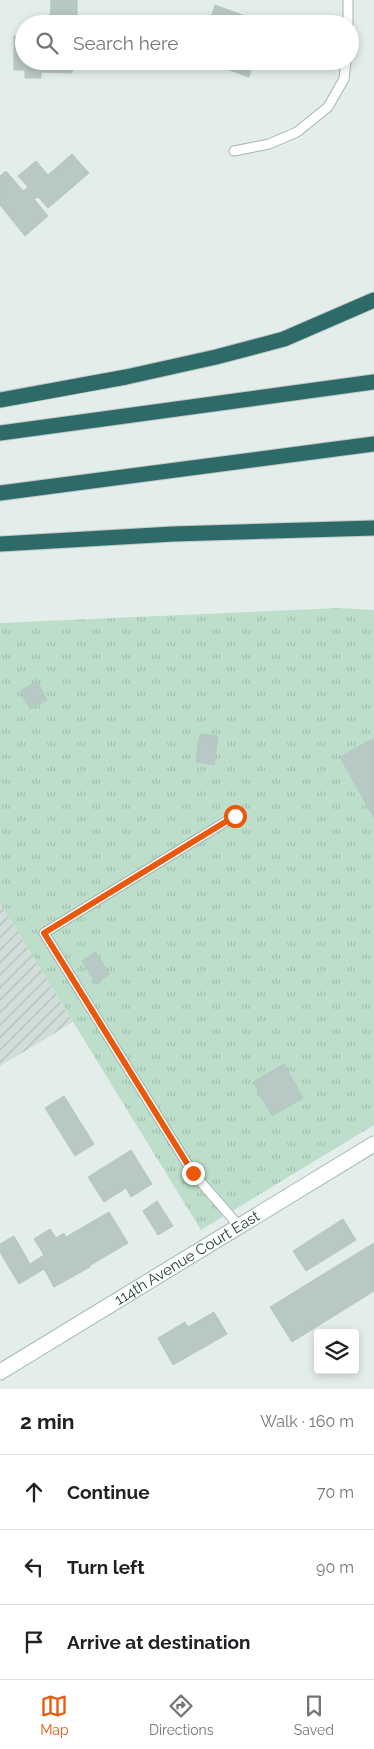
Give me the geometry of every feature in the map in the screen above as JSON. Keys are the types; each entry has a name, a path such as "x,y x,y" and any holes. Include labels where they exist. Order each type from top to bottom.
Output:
{"highway":[{"path":"0,400 126,377 216,357 275,341 333,319 374,300"},
{"path":"0,433 374,382"},
{"path":"0,493 374,444"},
{"path":"0,544 173,534 374,528"}],"street":[{"name":"114th Avenue Court East","path":"0,1372 374,1144"}],"lane":[{"path":"348,0 348,15"},
{"path":"234,151 269,144 297,132 328,107 344,79 345,70"},
{"path":"235,816 44,933 193,1173 239,1226"}],"shaded area":[{"path":"0,903 73,1022 0,1066"}],"green space":[{"path":"339,608 374,610 374,1125 201,1230 0,903 0,623"}],"building":[{"path":"51,0 77,0 77,15 50,15"},
{"path":"215,5 242,15 212,15"},
{"path":"14,36 15,36 15,70"},
{"path":"25,70 72,70 72,73 41,72 41,78 25,78"},
{"path":"229,70 251,70 249,77"},
{"path":"72,154 89,173 48,208 38,197 34,199 48,216 25,236 0,205 0,176 6,171 23,191 28,187 18,176 36,161 48,175"},
{"path":"37,681 47,700 30,709 20,691"},
{"path":"200,734 218,736 214,765 196,762"},
{"path":"374,738 374,818 340,757"},
{"path":"95,952 110,974 96,983 82,961"},
{"path":"284,1064 303,1098 272,1116 253,1082"},
{"path":"64,1096 94,1144 75,1156 45,1108"},
{"path":"131,1150 152,1184 131,1197 126,1188 104,1202 88,1177"},
{"path":"157,1201 173,1226 158,1235 143,1211"},
{"path":"109,1212 128,1243 54,1287 44,1269 19,1284 0,1252 0,1244 14,1236 30,1264 44,1255 34,1239 50,1229 56,1238 64,1233 66,1237"},
{"path":"343,1219 356,1240 306,1271 293,1251"},
{"path":"374,1243 374,1291 292,1342 270,1307"},
{"path":"214,1312 227,1334 173,1365 158,1338 185,1322 188,1327"}],"route":[{"path":"193,1173 44,933 235,816"}]}
